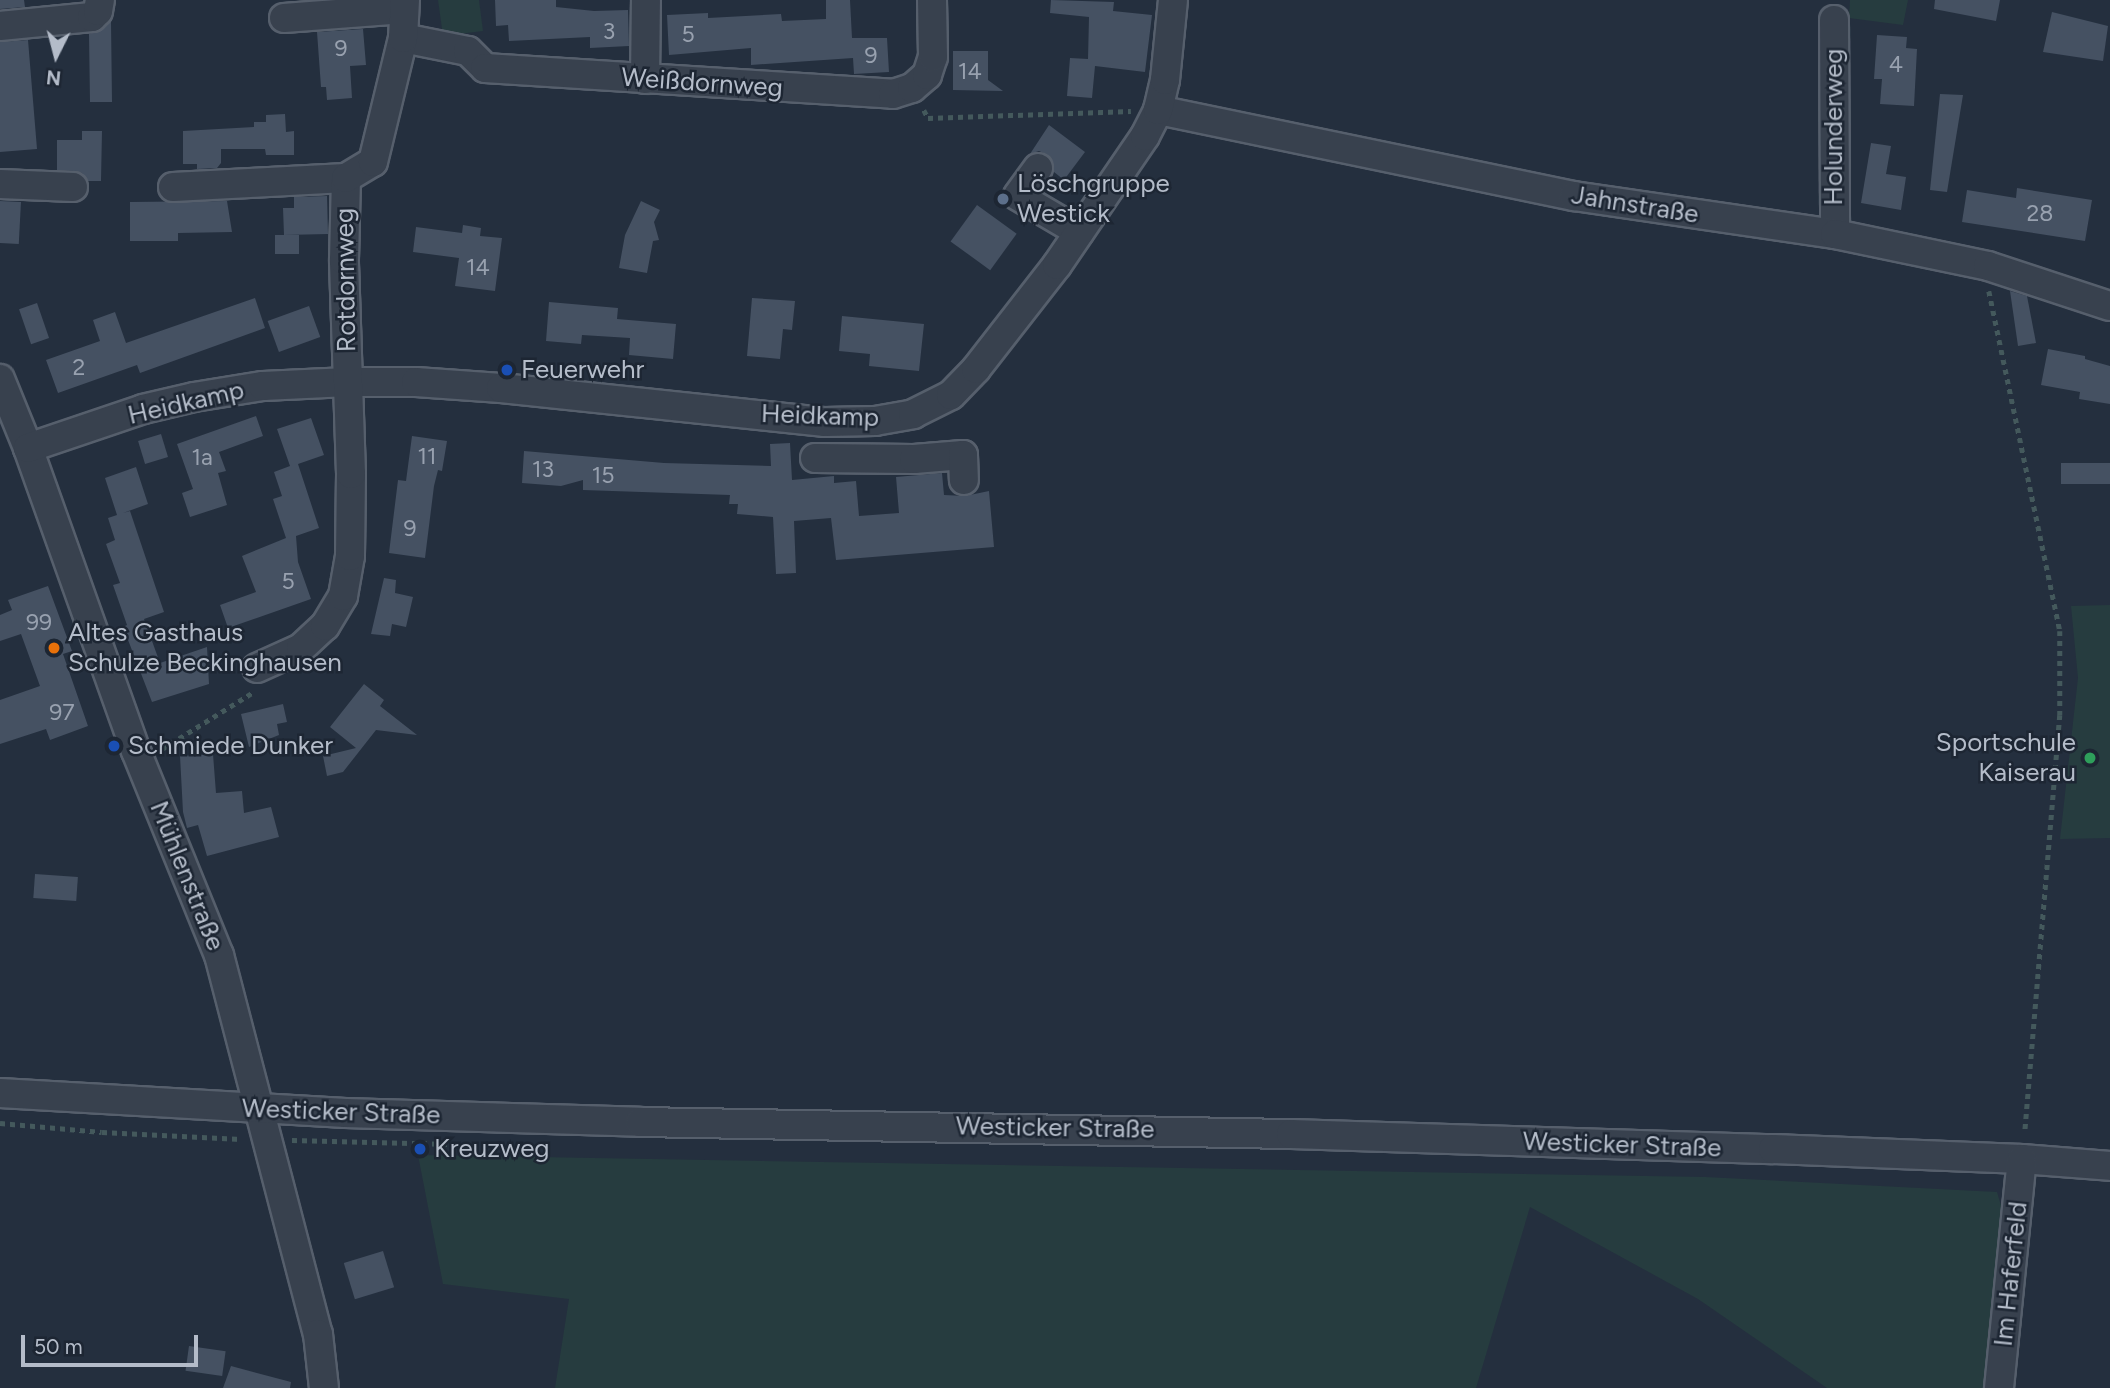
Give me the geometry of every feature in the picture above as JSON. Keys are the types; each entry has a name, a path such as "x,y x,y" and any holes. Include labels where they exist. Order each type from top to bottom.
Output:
{"street":[{"path":"0,26 92,17 98,11 100,0"},
{"path":"645,79 646,0"},
{"path":"912,88 927,75 933,57 932,0"},
{"name":"Heidkamp","path":"28,448 143,410 194,397 262,386 348,382 441,384 825,422 875,421 914,414 951,395 976,369 1079,232 1145,136 1158,110 1166,80 1173,0"},
{"name":"Rotdornweg","path":"173,187 346,178 373,162 403,38 405,4 284,18"},
{"name":"Holunderweg","path":"1834,20 1835,234"},
{"name":"Weißdornweg","path":"403,38 468,51 485,68 866,95 893,94 912,88"},
{"name":"Jahnstraße","path":"1158,110 1574,196 1835,234 1988,266 2110,306"},
{"path":"1038,168 1018,196 1079,232"},
{"name":"Rotdornweg","path":"346,178 344,260 348,382"},
{"path":"0,184 73,187"},
{"name":"Mühlenstraße","path":"0,379 28,448 139,761 219,955 318,1334 324,1388"},
{"path":"257,668 301,648 325,626 343,596 350,556 348,382"},
{"path":"875,421 877,459"},
{"path":"815,458 877,459 962,455 964,480"},
{"name":"Westicker Straße","path":"0,1093 260,1108 626,1122 1250,1133 2022,1159 2110,1166"},
{"name":"Im Haferfeld","path":"1999,1388 2022,1159"}],"path":[{"path":"912,88 928,118 1158,110"},
{"path":"1988,266 1991,314 2060,631 2060,715 2022,1159"},
{"path":"139,761 251,695 257,668"}],"green space":[{"path":"438,0 479,0 483,31 443,36"},
{"path":"1850,0 1908,0 1903,25 1849,18"},
{"name":"Sportschule Kaiserau","path":"2110,605 2110,838 2060,839 2078,678 2071,606"},
{"path":"418,1155 1705,1177 1997,1192 2003,1212 1988,1388 1827,1388 1698,1299 1530,1207 1476,1388 555,1388 569,1299 443,1284"}],"building":[{"path":"0,0 24,0 25,7 0,9"},
{"path":"495,0 556,0 556,7 594,11 628,10 629,46 590,48 590,37 509,41 508,25 496,26"},
{"path":"826,0 850,0 852,38 887,38 889,72 854,74 853,58 751,65 751,48 669,55 667,15 708,13 708,18 781,14 782,21 826,19"},
{"path":"1051,0 1114,2 1113,11 1152,15 1145,72 1095,66 1092,98 1067,96 1070,58 1088,59 1089,17 1050,13"},
{"path":"1935,0 2000,0 1996,21 1934,9"},
{"path":"2052,12 2108,26 2103,61 2043,52"},
{"path":"111,21 112,102 90,102 89,34 103,29"},
{"path":"363,29 366,65 350,66 352,98 327,100 326,87 321,87 317,32"},
{"path":"1877,35 1907,37 1906,48 1917,49 1914,106 1880,104 1882,79 1874,79"},
{"path":"28,40 37,149 0,152 0,42"},
{"path":"953,51 988,51 988,80 1003,91 953,90"},
{"path":"1940,94 1963,95 1947,192 1930,190"},
{"path":"285,114 286,132 294,131 294,155 266,155 265,149 221,149 221,163 217,168 197,169 197,164 183,164 183,131 254,127 254,122 266,122 266,115"},
{"path":"1049,125 1085,152 1064,180 1054,172 1053,162 1048,155 1039,151 1030,154"},
{"path":"82,131 102,131 101,181 88,181 82,173 74,171 57,170 57,140 82,140"},
{"path":"1871,143 1891,146 1886,174 1906,177 1901,210 1861,203"},
{"path":"2017,188 2092,200 2085,241 1962,222 1967,190 2016,198"},
{"path":"327,196 328,234 284,235 283,208 294,208 294,197"},
{"path":"0,201 21,202 19,244 0,243"},
{"path":"227,201 232,232 178,233 178,241 130,241 130,202"},
{"path":"641,201 660,210 654,222 659,240 653,241 647,273 619,268 625,235"},
{"path":"977,205 1017,234 990,270 951,241"},
{"path":"463,225 481,228 480,236 502,238 495,291 455,286 459,258 413,252 416,227 462,233"},
{"path":"275,235 299,235 299,254 275,254"},
{"path":"2010,291 2027,296 2036,343 2018,346"},
{"path":"255,298 265,328 140,373 137,365 58,393 46,360 100,341 93,320 115,312 126,343"},
{"path":"752,298 795,301 792,330 783,329 780,359 747,356"},
{"path":"549,302 618,308 617,319 676,324 673,359 629,355 630,338 582,335 581,344 546,341"},
{"path":"37,303 49,338 31,344 19,309"},
{"path":"309,306 320,337 279,352 268,321"},
{"path":"842,316 924,324 919,371 869,366 870,354 839,351"},
{"path":"2048,349 2085,356 2085,359 2110,366 2110,404 2079,399 2080,392 2041,385"},
{"path":"256,416 263,436 219,452 226,471 218,473 227,505 190,517 182,493 193,489 177,444"},
{"path":"311,418 324,455 298,464 319,528 296,536 298,562 311,599 228,628 220,605 256,592 242,556 286,538 273,499 282,496 274,472 290,466 277,429"},
{"path":"161,434 168,457 145,464 138,441"},
{"path":"412,436 447,441 442,471 438,470 434,486 425,558 389,553 398,480 406,481"},
{"path":"790,443 792,480 834,476 834,483 856,481 859,516 899,513 896,477 942,473 944,495 965,496 989,491 994,547 836,560 831,518 794,521 796,573 776,574 773,517 737,514 738,504 729,504 730,495 583,490 583,480 561,486 522,483 524,451 664,463 771,466 770,444"},
{"path":"2061,463 2110,463 2110,484 2061,484"},
{"path":"136,467 148,504 123,513 130,511 164,612 144,619 160,663 207,647 209,684 152,702 123,627 127,625 113,585 120,583 106,544 115,540 108,518 117,515 105,478"},
{"path":"384,578 396,580 395,593 413,597 406,627 392,624 390,636 371,634"},
{"path":"48,586 72,651 63,654 88,726 50,740 46,729 0,744 0,700 40,686 21,634 0,641 0,615 12,610 8,600"},
{"path":"364,684 384,700 380,706 417,735 376,730 343,772 327,776 323,756 356,748 330,727"},
{"path":"283,704 287,722 277,724 279,735 249,747 241,714"},
{"path":"213,754 216,793 242,791 244,813 271,807 279,837 207,856 198,825 187,828 183,812 180,756"},
{"path":"35,874 78,877 76,901 33,898"},
{"path":"383,1251 394,1287 355,1299 344,1263"},
{"path":"189,1346 226,1351 222,1376 186,1371"},
{"path":"231,1366 291,1382 290,1388 223,1388"}],"place":[{"name":"Löschgruppe Westick","path":"1003,199"},
{"name":"Feuerwehr","path":"507,370"},
{"name":"Altes Gasthaus Schulze Beckinghausen","path":"54,648"},
{"name":"Schmiede Dunker","path":"114,746"},
{"name":"Sportschule Kaiserau","path":"2090,758"},
{"name":"Kreuzweg","path":"420,1149"}]}
